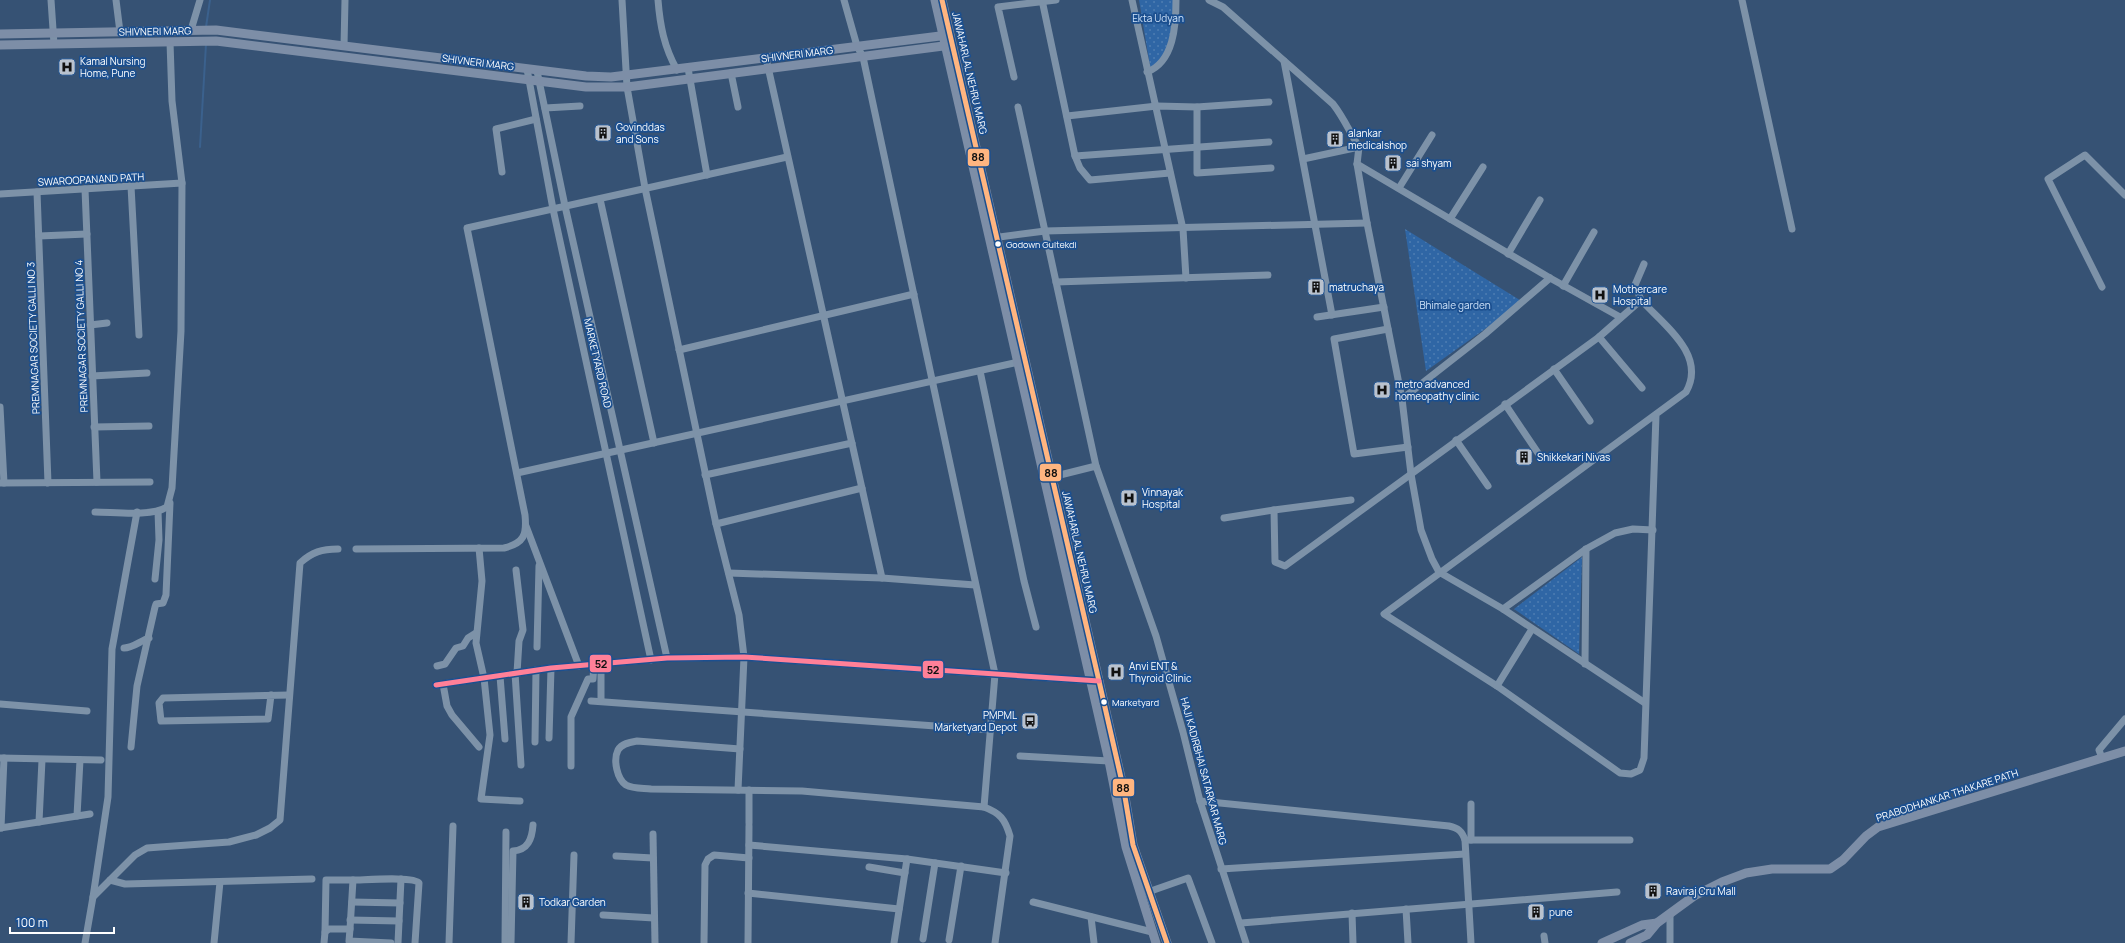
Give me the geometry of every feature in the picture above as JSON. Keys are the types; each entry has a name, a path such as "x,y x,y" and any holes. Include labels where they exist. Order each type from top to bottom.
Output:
{"main road":[{"name":"JAWAHARLAL NEHRU MARG","path":"935,0 949,45 1095,681 1124,791 1133,845 1144,888 1152,932 1156,943"},
{"name":"JAWAHARLAL NEHRU MARG","path":"942,0 946,35"},
{"name":"SHIVNERI MARG","path":"0,34 216,30 586,76 625,75 677,70 946,35"},
{"name":"SHIVNERI MARG","path":"0,45 216,41 586,87 627,87 949,45"},
{"name":"JAWAHARLAL NEHRU MARG","path":"1021,362 1052,477 1095,681 1126,847 1167,943"},
{"name":"PRABODHANKAR THAKARE PATH","path":"1630,943 1647,935 1657,923 1694,896 1722,882 1746,874 1772,868 1830,868 1843,860 1866,836 1878,827 2125,751"},
{"name":"PRABODHANKAR THAKARE PATH","path":"1602,943 1642,925 1657,923"}],"street":[{"path":"51,0 54,44"},
{"path":"116,0 120,32"},
{"path":"194,31 200,0"},
{"path":"344,46 345,0"},
{"path":"622,0 625,75 645,188 705,475 739,615 744,657 738,790"},
{"path":"658,0 665,46 677,70"},
{"path":"844,0 857,46 863,57 995,674 984,807"},
{"path":"1014,77 998,8 1056,0"},
{"path":"1132,0 1147,72 1157,106 1164,149 1183,229 1186,278"},
{"path":"1147,72 1156,68 1166,57 1172,38 1176,0"},
{"path":"1209,0 1223,7 1333,104 1342,116 1349,132 1359,147 1357,164 1367,223 1402,399 1411,474 1421,530 1426,547 1440,572 1503,609 1645,703"},
{"path":"1742,0 1792,229"},
{"path":"1042,1 1075,156 1080,168 1090,180 1170,173"},
{"path":"131,748 137,686 155,607 156,604 163,603 166,595 170,501 181,331 182,183 172,101 170,42"},
{"path":"766,58 882,578"},
{"path":"1284,61 1332,315"},
{"path":"688,68 707,175"},
{"name":"MARKETYARD ROAD","path":"527,69 553,209 608,453 651,660"},
{"name":"MARKETYARD ROAD","path":"538,71 565,206 619,451 667,658"},
{"path":"731,73 738,106"},
{"path":"1066,116 1157,106 1197,107 1269,102"},
{"path":"545,108 580,106"},
{"name":"HAJI KADIRBHAI SATARKAR MARG","path":"1018,107 1096,466 1156,636 1183,732 1200,800 1221,869 1241,923 1246,943"},
{"path":"1197,107 1197,174 1271,168"},
{"path":"502,172 496,129 536,119"},
{"path":"1398,188 1432,135"},
{"path":"1075,156 1196,146 1269,142"},
{"path":"1303,159 1359,147"},
{"path":"2102,286 2048,179 2085,155 2125,195"},
{"path":"579,666 526,526 517,473 467,228 787,157"},
{"path":"1357,164 1563,286 1620,317"},
{"path":"1450,219 1483,166"},
{"name":"SWAROOPANAND PATH","path":"0,194 182,183"},
{"path":"131,186 139,335"},
{"name":"PREMNAGAR SOCIETY GALLI NO 4","path":"85,189 97,482"},
{"name":"PREMNAGAR SOCIETY GALLI NO 3","path":"37,192 48,483"},
{"path":"600,199 654,443"},
{"path":"1508,254 1540,200"},
{"path":"993,238 1045,231 1183,229 1367,223"},
{"path":"1563,286 1594,232"},
{"path":"39,236 86,234"},
{"path":"1644,264 1635,285 1641,300 1687,349 1693,368 1693,377 1686,392 1384,614 1497,686 1620,773 1631,774 1640,770 1644,758 1656,415"},
{"path":"1056,282 1268,275"},
{"path":"1402,399 1486,334 1550,278"},
{"path":"679,350 914,294"},
{"path":"1274,510 1275,562 1285,566 1505,404 1599,337 1641,300"},
{"path":"1317,317 1384,306"},
{"path":"90,325 107,323"},
{"path":"1388,329 1334,339 1354,454 1408,447"},
{"path":"1599,337 1642,388"},
{"path":"517,473 1021,362"},
{"path":"1554,369 1590,421"},
{"path":"980,371 1024,581 1036,627"},
{"path":"92,376 147,374"},
{"path":"1505,404 1538,452"},
{"path":"0,407 2,483 150,482"},
{"path":"94,428 149,426"},
{"path":"1456,440 1488,486"},
{"path":"705,475 852,443"},
{"path":"1052,477 1096,466"},
{"path":"716,524 862,488"},
{"path":"1224,518 1351,500"},
{"path":"95,512 158,511 167,508 170,501"},
{"path":"155,579 158,540 158,511"},
{"path":"85,943 108,797 112,649 137,512"},
{"path":"356,549 504,548 516,545 521,541 526,526"},
{"path":"1503,609 1586,549 1615,533 1633,529 1653,530"},
{"path":"479,548 482,581 476,633 478,656 484,678 490,735 481,799 520,801"},
{"path":"93,897 135,855 147,848 229,842 256,835 270,828 280,820 300,563 308,555 321,549 338,549"},
{"path":"1585,664 1586,549"},
{"path":"537,647 540,565"},
{"path":"516,570 523,630 516,673 521,765"},
{"path":"729,573 882,578 975,585"},
{"path":"1497,686 1532,629"},
{"path":"437,666 445,664 456,648 463,646 468,638 476,633"},
{"path":"124,648 131,648 141,641 149,638"},
{"path":"479,747 452,715 447,706 440,685 551,668 667,658 744,657 1095,681"},
{"path":"598,664 601,701"},
{"path":"571,766 571,717 588,679 593,679 598,664"},
{"path":"549,738 552,692 551,668"},
{"path":"535,742 536,670"},
{"path":"500,676 505,739"},
{"path":"271,695 268,719 161,721 159,714 159,703 163,698 289,694"},
{"path":"591,701 991,730"},
{"path":"0,704 87,711"},
{"path":"2102,758 2099,750 2125,719"},
{"path":"740,749 637,741 625,744 618,750 616,766 619,777 626,785 634,787 651,789 802,791 984,807 997,812 1006,822 1010,836 995,943"},
{"path":"1020,756 1109,762"},
{"path":"90,814 1,828 2,758 101,760"},
{"path":"39,822 42,760"},
{"path":"78,816 80,760"},
{"path":"748,943 749,790"},
{"path":"1200,800 1449,826 1462,832 1468,840"},
{"path":"1471,804 1468,840 1465,854 1467,904 1471,943"},
{"path":"511,943 513,851 521,851 528,845 533,825"},
{"path":"449,943 452,826"},
{"path":"505,943 506,832"},
{"path":"653,834 655,943"},
{"path":"1468,840 1630,840"},
{"path":"749,845 907,859 1006,873"},
{"path":"1221,869 1465,854"},
{"path":"571,943 574,855"},
{"path":"704,943 705,865 708,859 714,855 749,858"},
{"path":"616,856 653,858"},
{"path":"894,943 907,859"},
{"path":"923,939 935,863"},
{"path":"949,940 961,866"},
{"path":"869,868 905,873"},
{"path":"1144,888 1188,878 1212,943"},
{"path":"110,880 125,884 312,879"},
{"path":"398,943 401,879"},
{"path":"324,943 326,880 401,879 414,880 418,883 416,943"},
{"path":"353,880 349,942 391,943"},
{"path":"214,943 220,882"},
{"path":"1241,923 1618,892"},
{"path":"748,893 899,909"},
{"path":"352,902 400,902"},
{"path":"1033,902 1152,932"},
{"path":"1406,909 1408,943"},
{"path":"1352,913 1353,943"},
{"path":"1670,914 1670,943"},
{"path":"603,915 654,918"},
{"path":"1091,917 1094,943"},
{"path":"350,920 399,921"},
{"path":"325,932 329,929 350,929"}],"green space":[{"name":"Ekta Udyan","path":"1139,0 1176,0 1170,46 1151,72"},
{"name":"Bhimale garden","path":"1405,229 1523,302 1426,371"},
{"path":"1582,557 1579,654 1514,609"}],"waterway":[{"path":"206,27 210,0"},
{"path":"200,147 206,44"}],"transit line":[{"name":"88","path":"942,0 1124,791 1133,845 1167,943"},
{"name":"52","path":"436,685 551,668 667,658 744,657 1099,681"}],"place":[{"name":"Kamal Nursing Home, Pune","path":"67,67"},
{"name":"Govinddas and Sons","path":"603,133"},
{"name":"alankar medicalshop","path":"1335,139"},
{"name":"sai shyam","path":"1393,163"},
{"name":"Godown Gultekdi","path":"998,244"},
{"name":"matruchaya","path":"1316,287"},
{"name":"Mothercare Hospital","path":"1600,295"},
{"name":"metro advanced homeopathy clinic","path":"1382,390"},
{"name":"Shikkekari Nivas","path":"1524,457"},
{"name":"Vinnayak Hospital","path":"1129,498"},
{"name":"Anvi ENT & Thyroid Clinic","path":"1116,672"},
{"name":"Marketyard","path":"1104,702"},
{"name":"PMPML Marketyard Depot","path":"1030,721"},
{"name":"Raviraj Cru Mall","path":"1653,891"},
{"name":"Todkar Garden","path":"526,902"},
{"name":"pune","path":"1536,912"}]}
